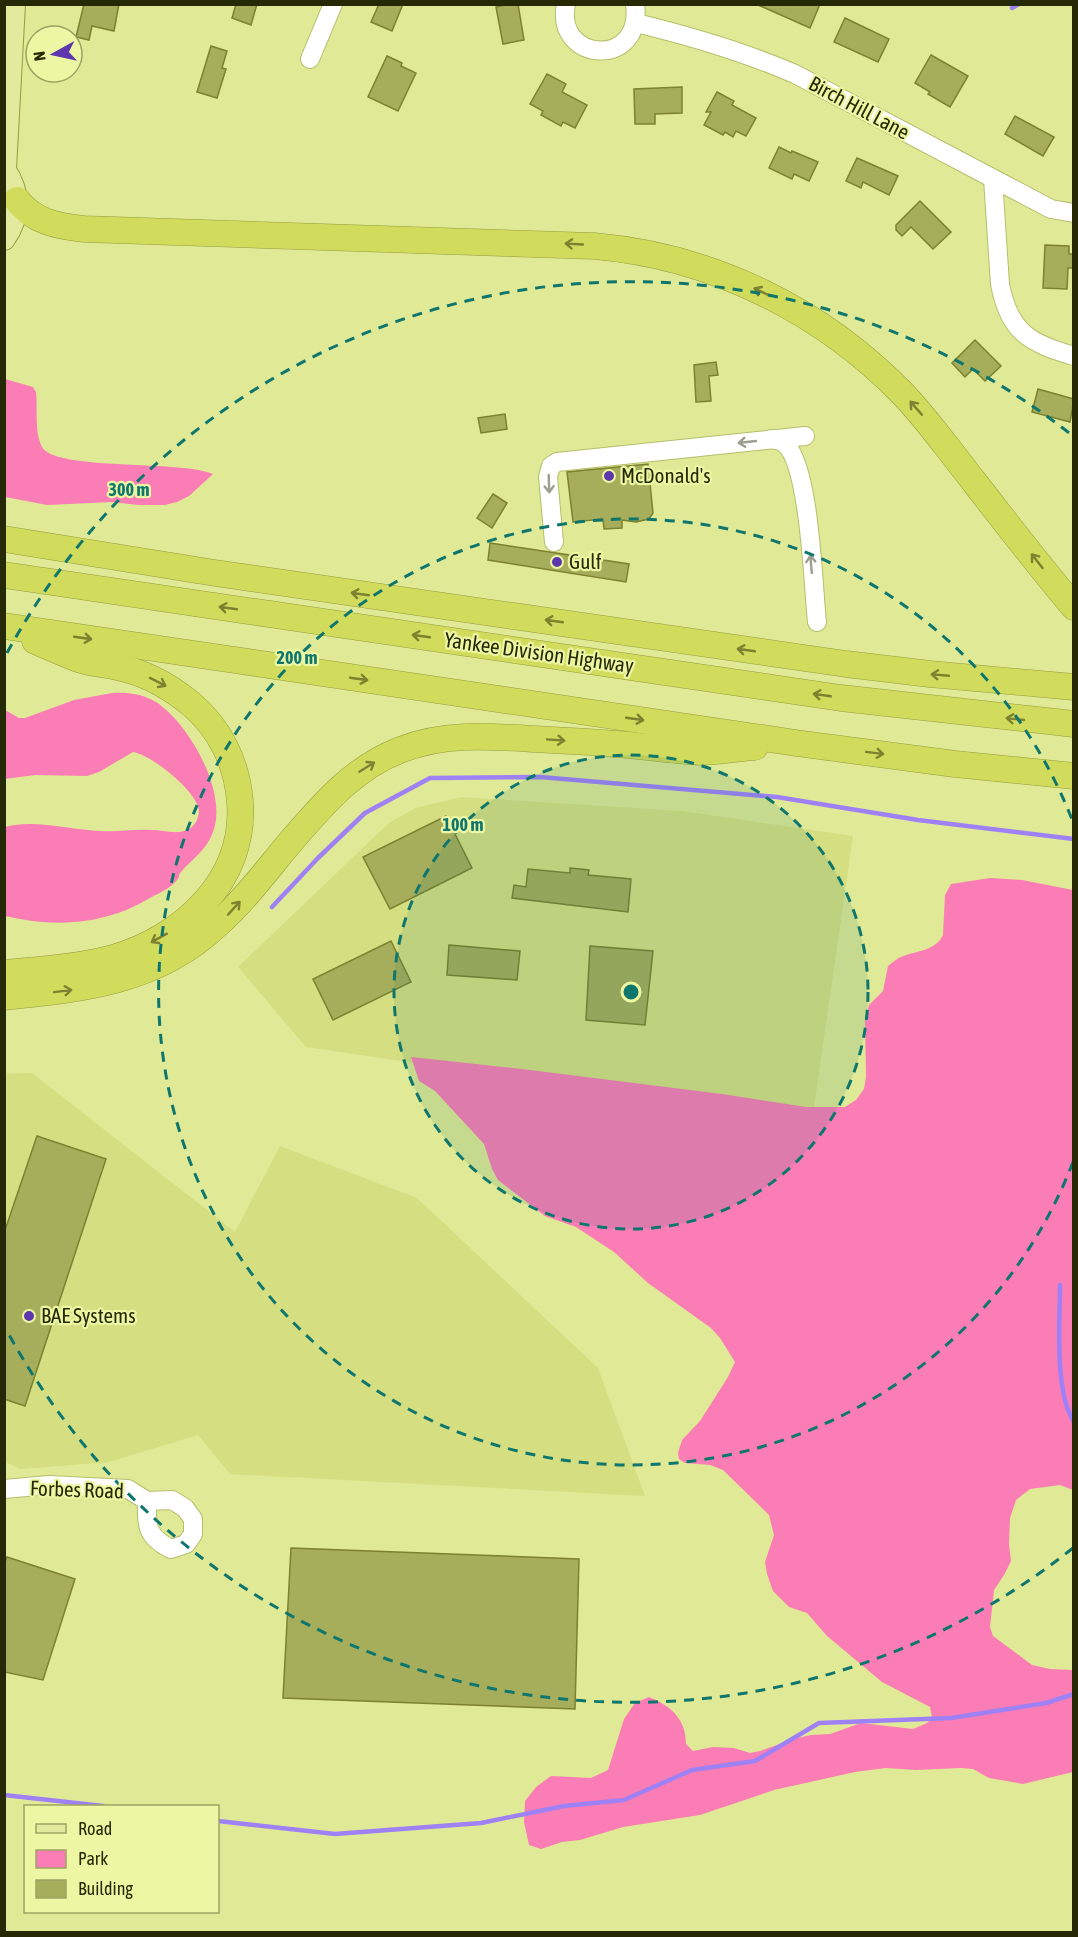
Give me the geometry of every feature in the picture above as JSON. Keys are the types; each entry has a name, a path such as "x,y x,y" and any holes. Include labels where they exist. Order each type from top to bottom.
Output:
{"highway":[{"path":"16,200 25,210 43,221 74,228 594,246 651,254 717,273 797,310 832,333 879,371 919,411 1074,607"},
{"path":"4,540 215,573 835,662 930,674 1074,687"},
{"name":"Yankee Division Highway","path":"4,575 841,698 1074,724"},
{"path":"4,627 796,743 955,764 1074,776"},
{"path":"4,627 82,660 143,675 191,704 210,723 227,749 236,772 241,811 238,841 223,878 204,904 183,923 152,942 113,958 81,965 4,973"},
{"path":"4,997 71,990 111,982 142,972 179,954 225,918 334,793 368,766 414,745 442,738 474,736 702,752 796,743"}],"main road":[{"path":"4,239 14,221 16,200 15,189 4,169 10,19"}],"street":[{"path":"310,59 333,4"},
{"path":"566,4 565,25 572,38 581,46 594,51 607,51 618,47 632,34 636,23 635,4"},
{"name":"Birch Hill Lane","path":"636,23 738,52 795,74 1051,208 1074,213"},
{"path":"993,179 1000,284 1003,299 1012,320 1026,338 1036,344 1074,356"},
{"path":"554,542 549,477 551,466 557,462 805,436"},
{"path":"771,440 779,440 786,446 802,478 817,622"},
{"name":"Forbes Road","path":"4,1490 49,1485 128,1489 147,1501"}],"shaded area":[{"path":"461,797 682,811 853,836 812,1121 306,1047 238,967 389,823 416,808"},
{"path":"32,1073 235,1232 280,1146 417,1198 598,1368 645,1496 230,1474 198,1435 109,1462 21,1469 5,1462 5,1074"}],"green space":[{"path":"5,379 33,387 36,392 37,427 40,441 42,447 52,454 94,462 175,467 213,474 189,496 165,505 112,502 47,505 5,497"},
{"path":"112,693 135,694 156,702 180,725 191,740 209,774 214,792 215,825 210,840 172,885 133,907 115,914 98,919 61,923 5,916 5,827 28,824 101,831 178,832 190,829 197,820 199,811 197,803 183,785 162,767 133,752 99,772 87,776 35,775 5,779 5,710 19,718 25,718 74,700"},
{"path":"990,878 1022,880 1073,890 1073,1490 1060,1485 1030,1489 1016,1500 1010,1518 1011,1561 994,1590 990,1627 993,1636 1032,1665 1073,1670 1073,1772 1023,1784 989,1778 973,1769 961,1768 916,1770 886,1768 855,1772 774,1790 700,1815 623,1827 541,1849 529,1845 524,1822 525,1801 536,1787 551,1776 591,1778 608,1770 624,1719 635,1703 649,1697 676,1714 683,1727 686,1744 693,1751 713,1747 734,1748 750,1753 797,1738 830,1734 861,1723 913,1729 927,1723 932,1718 930,1707 882,1682 827,1636 807,1613 789,1607 773,1591 765,1562 774,1535 769,1515 723,1470 710,1465 685,1463 679,1459 678,1453 682,1440 700,1421 735,1362 720,1338 711,1328 648,1283 614,1252 576,1227 545,1216 498,1180 484,1144 435,1091 419,1081 411,1057 722,1094 806,1107 845,1107 856,1100 864,1089 866,1077 865,1018 869,1005 883,991 888,966 899,958 930,947 940,940 943,935 945,895 951,884"}],"building":[{"path":"84,4 119,4 114,31 92,26 89,40 84,39 84,24 79,24"},
{"path":"236,4 257,4 251,25 232,18"},
{"path":"379,4 403,4 392,31 371,22"},
{"path":"518,4 524,40 503,44 496,7"},
{"path":"756,4 820,4 810,28"},
{"path":"845,18 889,39 878,62 834,42"},
{"path":"211,46 227,51 222,68 226,69 217,98 197,92"},
{"path":"931,55 968,76 950,107 915,83"},
{"path":"387,56 416,73 398,111 368,97"},
{"path":"547,74 566,84 562,92 587,105 575,128 563,122 561,126 541,115 543,111 530,104"},
{"path":"682,87 682,113 655,114 655,124 635,124 634,89"},
{"path":"717,92 734,101 732,105 756,118 746,136 736,131 733,137 725,132 723,135 704,125 711,112 706,112"},
{"path":"1015,116 1054,137 1043,156 1005,134"},
{"path":"779,147 818,162 809,181 794,174 792,179 769,168"},
{"path":"857,158 898,176 889,195 863,182 861,188 846,181"},
{"path":"920,201 951,232 933,249 911,227 902,236 896,230 896,225"},
{"path":"1045,245 1069,246 1069,254 1074,254 1074,268 1068,268 1067,289 1043,288"},
{"path":"975,340 1001,366 985,381 973,369 965,377 952,363"},
{"path":"716,362 718,375 709,376 711,401 696,402 694,365"},
{"path":"1038,389 1074,399 1070,422 1032,412"},
{"path":"505,414 507,429 481,433 478,418"},
{"path":"648,464 653,513 649,519 636,522 622,520 622,528 604,529 603,519 573,522 567,472"},
{"path":"493,494 507,503 492,528 477,518"},
{"name":"Gulf","path":"490,543 629,564 626,582 488,560"},
{"path":"446,816 472,868 390,909 363,857"},
{"path":"570,868 589,870 588,875 631,879 628,912 512,898 514,885 526,887 528,869 570,873"},
{"path":"391,941 411,982 333,1020 313,979"},
{"path":"449,945 520,951 517,980 447,975"},
{"path":"590,946 653,951 645,1025 586,1020"},
{"name":"BAE Systems","path":"37,1136 106,1159 25,1406 4,1399 4,1233"},
{"path":"291,1548 579,1559 575,1709 283,1698"},
{"path":"7,1557 75,1579 43,1680 4,1672 4,1564"}],"waterway":[{"path":"1012,8 1019,4"},
{"path":"272,907 365,813 430,778 540,777 777,797 918,820 1074,839"},
{"path":"1060,1285 1061,1375 1063,1393 1074,1422"},
{"path":"219,1821 335,1834 481,1823 564,1806 624,1800 692,1770 755,1761 819,1723 951,1718 1046,1703 1074,1694"},
{"path":"4,1795 94,1805"}],"place":[{"name":"McDonald's","path":"609,476"},
{"name":"Gulf","path":"557,562"},
{"name":"BAE Systems","path":"29,1316"}]}
